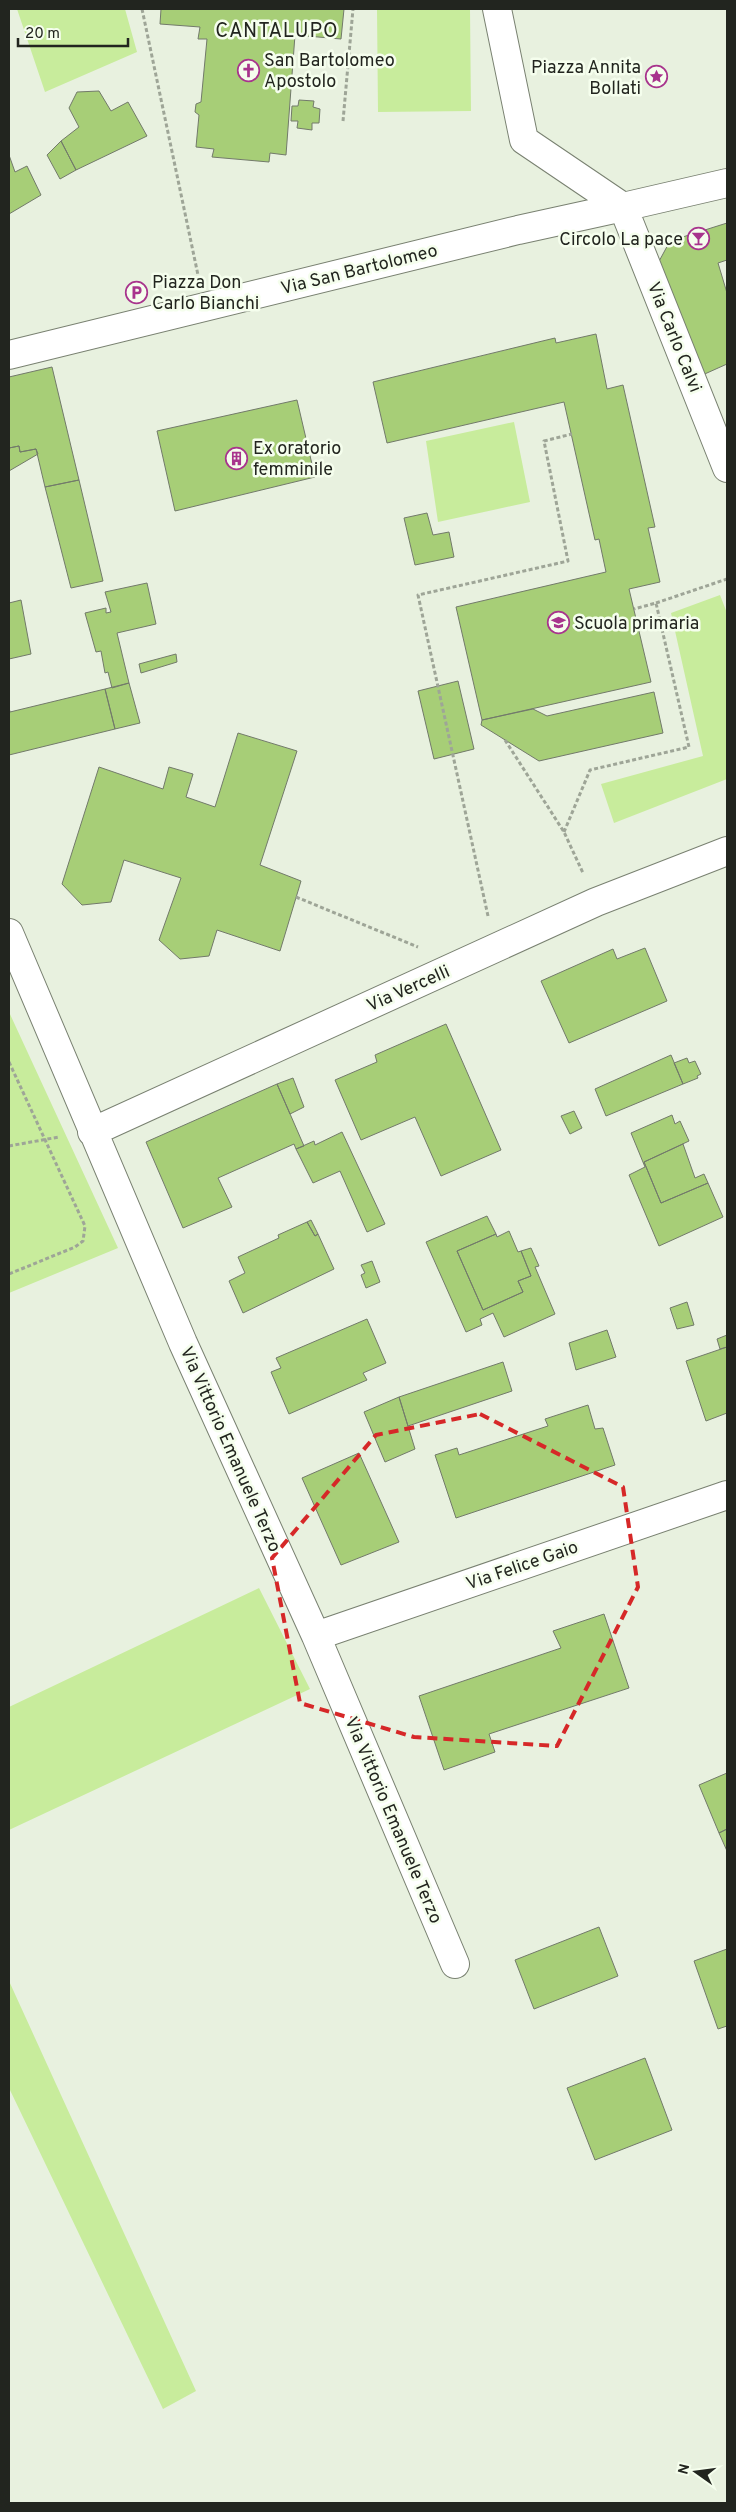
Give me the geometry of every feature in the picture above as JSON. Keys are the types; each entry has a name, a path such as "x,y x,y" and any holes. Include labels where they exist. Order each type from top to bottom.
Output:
{"street":[{"path":"497,9 524,140 623,207"},
{"name":"Via San Bartolomeo","path":"9,355 509,232 727,184"},
{"name":"Via Carlo Calvi","path":"623,207 727,468"},
{"name":"Via Vercelli","path":"92,1132 596,902 727,851"},
{"name":"Via Vittorio Emanuele Terzo","path":"9,933 183,1343 316,1636 455,1964"},
{"name":"Via Felice Gaio","path":"316,1636 727,1495"}],"path":[{"path":"142,9 205,306"},
{"path":"343,122 353,9"},
{"path":"495,948 418,595 568,561 544,441 572,434"},
{"path":"634,609 727,580"},
{"path":"564,832 590,770 689,747 656,603"},
{"path":"505,740 564,832 596,902"},
{"path":"296,897 459,964"},
{"path":"9,1062 85,1226 82,1241 75,1247 9,1274"},
{"path":"9,1146 92,1132"}],"highlighted area":[{"path":"480,1414 623,1487 638,1587 557,1746 414,1737 300,1703 272,1558 376,1435"}],"green space":[{"path":"17,9 125,9 137,52 45,92"},
{"path":"377,9 470,9 471,111 378,112"},
{"path":"514,422 530,502 438,522 426,441"},
{"path":"720,595 727,613 727,779 614,823 601,784 703,756 671,613"},
{"path":"9,1012 118,1248 9,1293"},
{"path":"259,1588 310,1689 9,1830 9,1707"},
{"path":"9,1981 196,2391 163,2409 9,2088"}],"building":[{"name":"San Bartolomeo Apostolo","path":"161,9 344,9 341,39 295,35 286,155 270,153 269,162 212,157 214,149 196,147 199,115 195,112 196,104 201,102 207,39 198,39 200,27 160,24"},
{"path":"99,91 111,111 128,102 147,136 76,170 61,141 79,127 69,108 77,92"},
{"path":"299,100 314,101 313,107 320,109 319,123 312,123 312,130 297,128 298,121 291,121 292,106 298,106"},
{"path":"61,141 76,170 60,179 47,155"},
{"path":"9,155 15,172 27,166 41,195 9,214"},
{"path":"727,223 727,260 718,263 727,293 727,364 698,377 657,265 670,241"},
{"path":"596,334 607,389 623,385 655,527 648,528 660,582 629,589 651,682 482,720 456,607 606,572 599,539 595,540 564,402 387,443 373,382 555,338 556,343"},
{"path":"52,367 79,480 45,487 36,449 20,452 19,446 9,448 9,377"},
{"name":"Ex oratorio femminile","path":"297,400 315,477 175,511 157,431"},
{"path":"19,446 20,452 36,449 38,454 9,471 9,448"},
{"path":"79,480 103,581 71,588 45,487"},
{"path":"427,513 433,535 449,532 454,557 415,565 404,518"},
{"path":"147,583 156,624 117,633 129,683 112,688 108,672 105,673 101,651 96,652 85,613 106,608 106,613 111,612 105,592"},
{"path":"21,600 31,654 9,659 9,603"},
{"path":"176,654 177,662 141,673 139,664"},
{"path":"458,681 474,749 434,759 418,691"},
{"path":"129,683 140,723 115,729 105,689"},
{"path":"105,689 115,729 9,755 9,707 10,712"},
{"path":"654,692 663,733 539,761 481,725 482,720 533,709 547,716"},
{"path":"238,733 297,751 260,865 301,881 280,951 217,930 209,956 180,959 159,940 181,878 124,860 111,902 82,905 62,884 99,767 163,789 169,767 193,774 186,797 215,807"},
{"path":"645,948 667,1001 569,1043 541,981 613,949 617,959"},
{"path":"446,1024 501,1150 441,1176 415,1117 361,1140 335,1080 377,1062 375,1055"},
{"path":"671,1055 683,1084 606,1116 595,1089"},
{"path":"687,1058 689,1063 695,1061 701,1074 697,1076 698,1078 683,1084 674,1063"},
{"path":"293,1078 304,1107 290,1114 277,1084"},
{"path":"277,1084 304,1146 296,1149 294,1144 218,1178 232,1207 183,1228 146,1142"},
{"path":"574,1111 582,1128 570,1134 561,1116"},
{"path":"672,1115 675,1124 680,1121 689,1141 644,1162 661,1203 708,1183 723,1217 659,1246 629,1175 645,1167 631,1133"},
{"path":"342,1132 385,1224 367,1232 340,1171 313,1183 296,1149 314,1141 315,1145"},
{"path":"683,1144 695,1178 704,1174 708,1183 661,1203 644,1162"},
{"path":"487,1216 496,1234 457,1251 483,1310 523,1292 518,1281 531,1276 521,1251 531,1248 539,1266 535,1267 555,1314 504,1337 493,1313 480,1319 482,1325 466,1332 426,1242"},
{"path":"311,1220 318,1234 315,1236 307,1222"},
{"path":"307,1222 315,1236 318,1234 334,1269 243,1313 229,1281 245,1273 238,1257 279,1238 278,1235"},
{"path":"509,1231 518,1252 521,1251 531,1276 518,1281 523,1292 483,1310 457,1251 496,1234 497,1237"},
{"path":"372,1261 380,1282 366,1288 361,1275 365,1273 361,1265"},
{"path":"687,1302 694,1325 677,1329 670,1308"},
{"path":"367,1319 386,1363 363,1373 367,1380 289,1414 271,1372 281,1368 276,1358"},
{"path":"607,1330 616,1357 576,1370 569,1343"},
{"path":"727,1335 727,1347 720,1349 717,1339"},
{"path":"727,1347 727,1413 706,1421 686,1361"},
{"path":"503,1362 512,1391 408,1426 399,1397"},
{"path":"399,1397 415,1449 385,1462 364,1412"},
{"path":"588,1405 595,1429 603,1428 615,1465 456,1518 435,1455 457,1448 459,1455 548,1426 545,1419"},
{"path":"359,1453 399,1542 341,1565 302,1478"},
{"path":"604,1614 629,1688 489,1734 495,1752 444,1770 419,1696 561,1648 553,1631"},
{"path":"727,1773 727,1829 719,1833 699,1785"},
{"path":"727,1829 727,1851 719,1833"},
{"path":"599,1927 618,1976 534,2009 515,1960"},
{"path":"727,1949 727,2026 718,2029 694,1961"},
{"path":"645,2058 672,2130 595,2160 567,2088"}],"place":[{"name":"San Bartolomeo Apostolo","path":"248,70"},
{"name":"Piazza Annita Bollati","path":"657,77"},
{"name":"Circolo La pace","path":"699,239"},
{"name":"Piazza Don Carlo Bianchi","path":"136,292"},
{"name":"Ex oratorio femminile","path":"237,458"},
{"name":"Scuola primaria","path":"558,623"}],"district":[{"name":"CANTALUPO","path":"277,30"}]}
